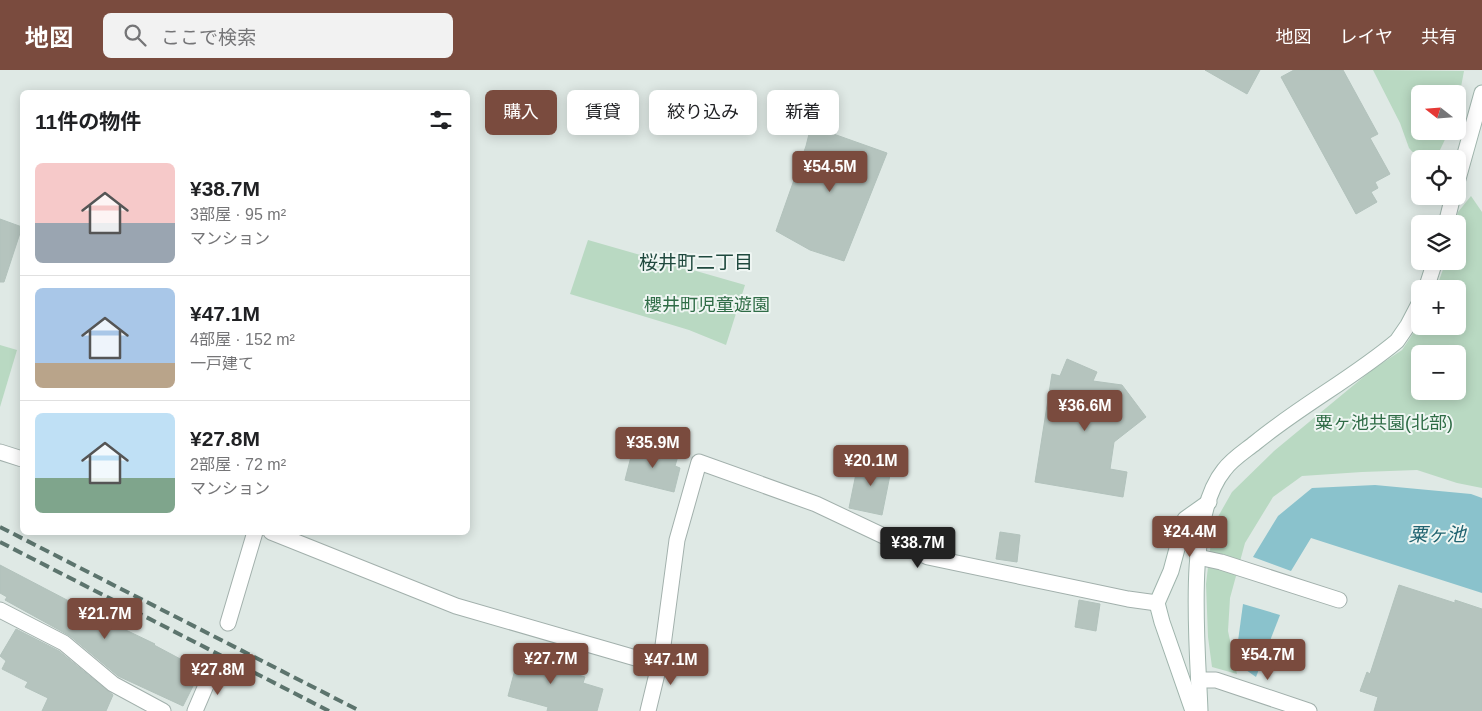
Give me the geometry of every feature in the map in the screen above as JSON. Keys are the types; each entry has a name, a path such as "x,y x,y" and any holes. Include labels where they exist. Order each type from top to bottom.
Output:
{"street":[{"path":"1466,150 1482,93"},
{"path":"1200,711 1196,605 1198,557 1213,485 1225,469 1271,430 1397,340 1411,319"},
{"path":"0,452 20,458"},
{"path":"648,711 662,653 677,540 699,462 816,504 928,557 1128,599 1157,603"},
{"path":"1193,711 1157,603 1171,571 1185,519 1209,502"},
{"path":"228,623 254,535"},
{"path":"278,535 456,606 639,659 662,653"},
{"path":"1198,557 1227,564 1340,600"},
{"path":"0,610 64,643 113,684 163,711"},
{"path":"195,711 213,669"},
{"path":"1199,680 1216,680 1310,711"}],"green space":[{"path":"1373,70 1464,71 1461,85 1411,85 1411,140 1445,140 1440,150 1411,150 1400,123"},
{"name":"粟ヶ池共園(北部)","path":"1471,196 1482,212 1482,488 1457,483 1417,470 1302,476 1273,497 1245,543 1230,598 1228,631 1237,674 1212,667 1208,637 1206,584 1215,522 1232,492 1274,451 1372,370 1402,350 1412,335 1466,335 1466,280 1439,280 1443,270 1466,270 1466,215 1457,215"},
{"name":"櫻井町児童遊園","path":"588,240 745,285 726,345 689,330 570,294"},
{"path":"0,345 17,350 0,407"}],"water":[{"name":"粟ヶ池","path":"1375,485 1471,494 1482,498 1482,593 1311,538 1291,571 1253,557 1278,516 1312,488"},
{"path":"1243,604 1280,615 1256,677 1246,670 1238,641"}],"building":[{"path":"1205,70 1260,70 1247,94"},
{"path":"1294,70 1343,70 1378,134 1370,138 1390,174 1375,182 1378,188 1371,192 1377,202 1356,214 1281,77"},
{"path":"809,135 836,135 887,153 844,261 810,250 776,231"},
{"path":"0,219 20,226 20,233 4,282 0,282"},
{"path":"1067,359 1097,372 1093,381 1122,385 1146,417 1114,442 1110,469 1127,472 1123,497 1035,482 1052,374 1060,376"},
{"path":"634,445 678,456 675,466 680,468 674,492 625,480"},
{"path":"859,459 892,465 882,515 849,508"},
{"path":"1000,532 1020,535 1017,562 996,559"},
{"path":"0,565 155,644 201,670 183,706 118,676 70,636 5,600 7,597 0,593"},
{"path":"1399,585 1455,603 1455,600 1482,609 1482,711 1374,711 1378,697 1360,691 1367,672 1370,674"},
{"path":"1079,600 1100,604 1096,631 1075,627"},
{"path":"16,629 59,651 113,695 106,711 42,711 48,698 25,687 28,682 2,669 6,661 0,656"},
{"path":"521,647 549,654 545,665 585,677 583,683 603,689 597,711 547,711 548,707 508,696"}],"railway":[{"path":"0,527 360,711"},
{"path":"0,542 329,711"}],"district":[{"name":"桜井町二丁目","path":"696,262"}]}
